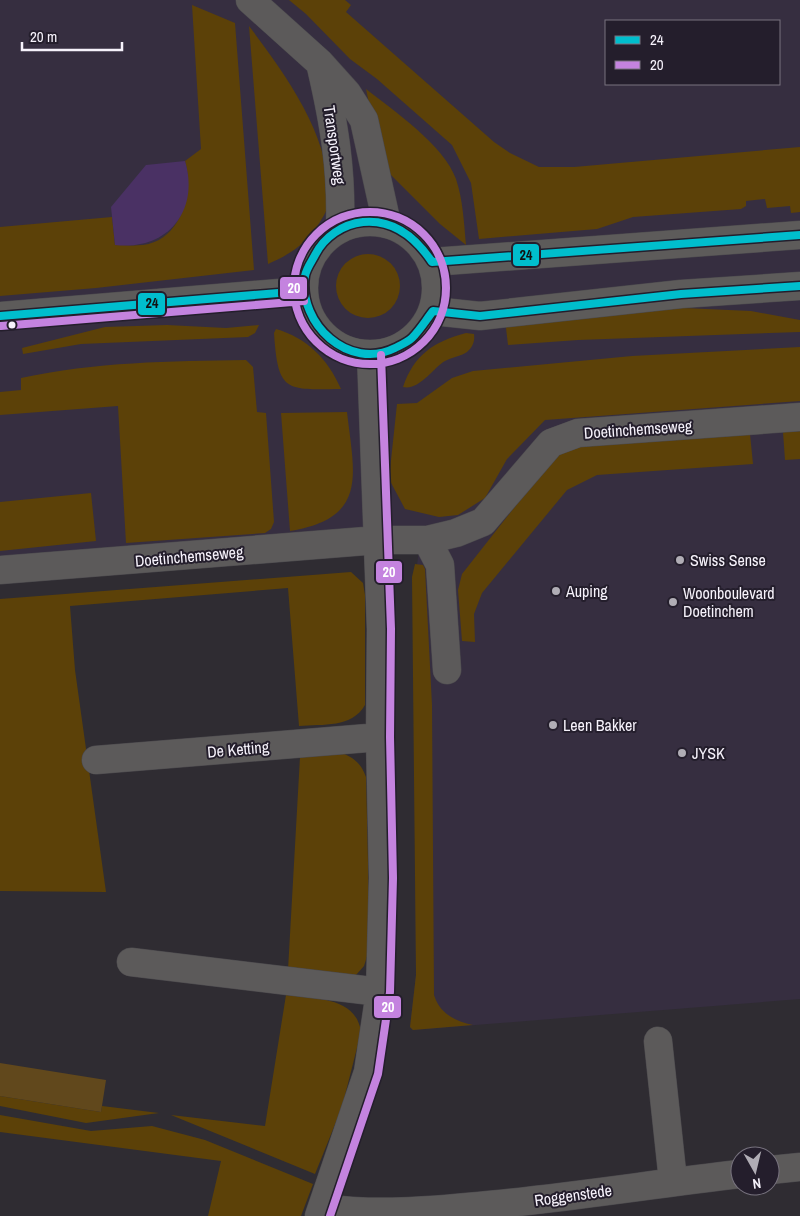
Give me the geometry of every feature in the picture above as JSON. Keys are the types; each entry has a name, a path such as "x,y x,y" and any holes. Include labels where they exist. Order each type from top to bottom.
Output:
{"main road":[{"path":"356,223 387,224 406,232 421,245 432,262 437,286 433,310 424,329 409,342 391,352 371,355 346,350 324,336 309,316 303,291 306,272 313,254 325,239 340,229 356,223"},
{"path":"432,262 800,235"},
{"path":"433,310 480,316 681,294 800,286"},
{"path":"0,316 303,291"}],"street":[{"name":"Transportweg","path":"250,0 320,63 347,93 364,120 387,224"},
{"name":"Transportweg","path":"320,63 332,117 341,184 340,229"},
{"path":"321,1212 368,1072 380,992 383,878 380,738 382,629 371,355"},
{"name":"Doetinchemseweg","path":"442,601 446,578 456,555 551,443 578,433 800,417"},
{"name":"Doetinchemseweg","path":"0,570 378,540 426,540 456,533 483,522"},
{"name":"Doetinchemseweg","path":"426,540 440,565 446,670"},
{"name":"De Ketting","path":"96,760 380,738"},
{"path":"131,962 380,992"},
{"path":"658,1041 673,1181"},
{"path":"780,1169 800,1167"},
{"name":"Roggenstede","path":"321,1212 421,1211 530,1202 673,1181 730,1175"}],"shaded area":[{"path":"0,0 800,0 800,999 413,1030 410,1027 416,975 413,598 420,541 0,562"},
{"path":"289,0 345,0 351,5 346,12 494,142 510,153 539,167 574,167 800,147 800,212 791,213 790,206 767,208 765,199 746,201 746,206 741,209 633,217 597,229 479,239 471,183 452,145 377,79 350,59 306,14"},
{"path":"192,5 235,23 254,270 96,288 0,296 0,227 112,217 115,245 143,245 156,241 167,234 175,225 182,213 186,200 188,187 185,161 201,149"},
{"path":"249,26 293,88 306,111 324,159 328,184 327,208 310,236 298,247 268,264"},
{"path":"366,89 430,141 450,166 460,195 466,245 440,224 382,166"},
{"path":"185,161 188,196 183,211 175,224 164,234 150,241 134,245 115,245 111,207 146,165"},
{"path":"362,254 374,254 391,263 398,274 400,286 398,298 391,309 374,318 362,318 350,313 341,304 336,292 336,280 341,268 350,259"},
{"path":"616,305 751,311 800,320 800,332 578,340 508,345 504,311"},
{"path":"167,325 226,328 259,325 255,333 248,337 81,344 23,354 22,348 105,327"},
{"path":"276,329 297,338 315,351 330,368 341,389 307,389 288,384 282,377 278,367 274,333"},
{"path":"466,333 474,334 474,341 467,352 440,364 415,386 403,387 413,366 426,351 444,341"},
{"path":"800,347 800,401 545,420 507,459 485,498 458,515 439,517 405,509 389,479 397,404 417,403 452,378 473,371 632,356"},
{"path":"246,360 253,367 257,412 266,413 274,522 271,529 265,533 126,543 118,406 0,415 0,392 21,390 21,378 105,366 161,362"},
{"path":"347,412 353,473 351,490 345,504 333,516 315,525 290,531 281,413"},
{"path":"800,431 800,459 785,460 783,432"},
{"path":"750,434 753,464 597,475 567,490 482,593 474,614 475,642 462,641 458,590 462,574 554,457 584,446"},
{"path":"91,493 96,541 0,551 0,502"},
{"path":"415,564 423,565 425,569 432,705 434,995 440,1007 449,1016 473,1025 413,1030 410,1027 416,975 412,577"},
{"path":"351,572 363,583 365,595 365,705 353,718 327,725 299,726 288,588 70,606 75,670 106,892 0,891 0,599"},
{"path":"342,753 357,762 366,777 370,947 364,966 356,975 344,978 288,970 300,757"},
{"path":"286,995 321,999 342,1006 351,1012 357,1020 361,1032 342,1107 315,1174 171,1115 265,1126"},
{"path":"0,1063 106,1080 101,1112 0,1096"},
{"path":"0,1096 101,1112 102,1106 159,1113 86,1123 0,1106"},
{"path":"0,1115 91,1131 152,1126 205,1140 313,1184 301,1216 208,1216 221,1161 0,1132"}],"transit line":[{"name":"20","path":"370,212 385,213 399,218 424,234 440,259 445,273 446,288 445,303 440,317 424,342 399,358 385,363 370,364 355,363 341,358 316,342 300,317 295,303 294,288 295,273 300,259 316,234 341,218 355,213 370,212"},
{"name":"24","path":"800,235 432,262 419,245 403,232 385,224 363,222 348,225 335,232 323,243 305,276 305,294 310,311 318,326 330,339 344,348 361,353 378,353 395,348 410,339 418,332 433,311 480,316 681,294 800,286"},
{"name":"24","path":"0,316 303,291"},
{"name":"20","path":"1,326 304,301"},
{"name":"20","path":"330,1216 378,1074 390,992 393,878 390,737 391,629 381,355"}],"place":[{"name":"Swiss Sense","path":"680,560"},
{"name":"Auping","path":"556,591"},
{"name":"Woonboulevard Doetinchem","path":"673,602"},
{"name":"Leen Bakker","path":"553,725"},
{"name":"JYSK","path":"682,753"}]}
